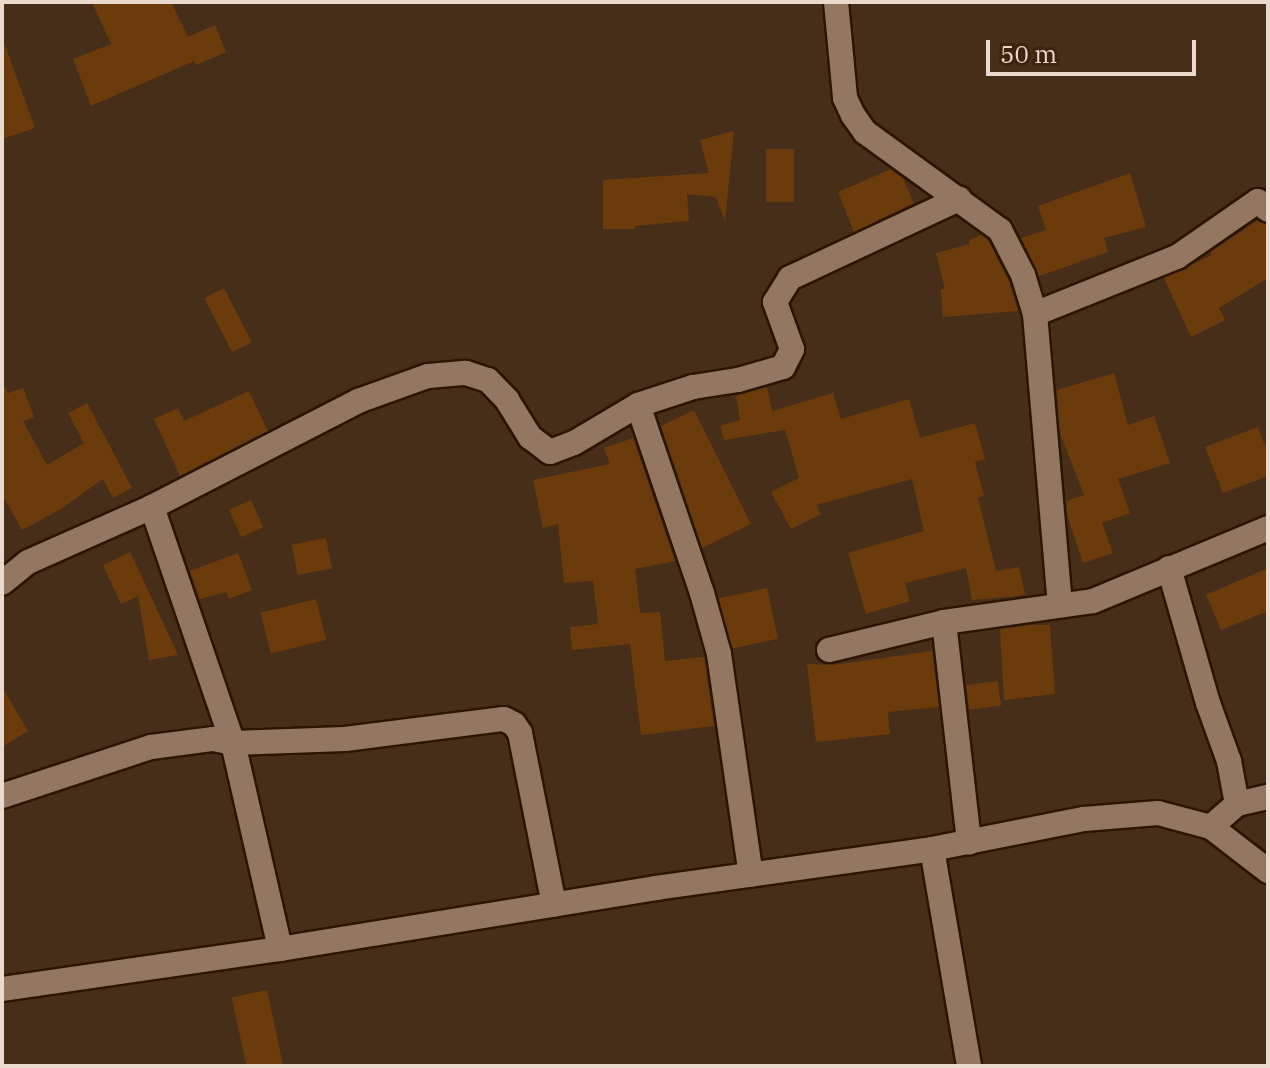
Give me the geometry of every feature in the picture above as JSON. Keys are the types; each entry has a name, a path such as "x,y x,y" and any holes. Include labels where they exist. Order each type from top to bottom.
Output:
{"street":[{"path":"836,2 845,98 853,115 865,132 1000,230 1023,275 1035,314 1060,604"},
{"path":"2,583 28,562 152,507 358,401 428,376 466,373 488,380 500,390 530,437 550,452 574,443 638,405 693,387 749,378 783,367 792,349 775,302 790,278 959,199"},
{"path":"1035,314 1177,257 1258,201 1268,210"},
{"path":"638,405 702,593 719,654 751,875"},
{"path":"152,507 233,743 280,949"},
{"path":"829,650 944,622 1093,601 1268,528"},
{"path":"1169,568 1208,703 1229,761 1237,804"},
{"path":"944,622 969,843"},
{"path":"2,796 151,747 213,739 233,743 345,739 504,719 514,724 520,733 554,905"},
{"path":"1211,827 1237,804 1268,797"},
{"path":"2,989 932,849 1084,819 1158,813 1211,827 1268,871"},
{"path":"932,849 969,1066"}],"building":[{"path":"92,2 171,2 188,37 215,25 226,52 196,65 194,61 91,106 73,59 111,44"},
{"path":"5,45 35,128 2,139 2,46"},
{"path":"734,131 725,222 716,197 687,194 689,221 635,226 635,229 603,229 603,180 709,173 700,140"},
{"path":"766,149 794,149 794,202 766,202"},
{"path":"891,169 903,178 914,203 854,232 838,192"},
{"path":"1130,173 1146,227 1104,238 1108,252 1039,276 1021,238 1046,230 1038,206"},
{"path":"1257,221 1268,225 1268,278 1219,308 1225,320 1191,337 1164,278 1212,255 1210,252"},
{"path":"982,235 988,240 1009,281 1018,311 943,317 941,289 945,289 936,253 970,244 969,240"},
{"path":"224,288 252,342 232,352 204,298"},
{"path":"1114,373 1128,425 1154,416 1170,463 1118,479 1130,513 1102,523 1113,553 1083,563 1068,518 1066,501 1084,495 1060,433 1057,390"},
{"path":"2,381 8,393 23,388 34,417 23,421 47,465 84,443 68,413 87,403 132,488 113,498 103,479 61,509 22,530 2,494"},
{"path":"767,387 772,411 833,393 841,419 909,399 920,438 975,423 985,459 975,462 984,496 978,497 996,571 1019,567 1025,595 972,600 966,568 905,583 910,601 866,614 848,553 924,531 912,479 816,505 821,514 791,529 771,492 799,478 785,430 724,440 720,426 740,420 736,396"},
{"path":"249,391 268,431 180,476 154,419 178,408 184,421"},
{"path":"694,410 751,524 702,548 661,426"},
{"path":"1258,427 1268,454 1268,476 1223,493 1205,447"},
{"path":"633,438 675,561 635,569 640,613 660,612 665,661 704,657 714,726 641,735 630,644 572,650 570,627 598,624 593,581 564,583 558,524 543,528 533,480 610,464 604,448"},
{"path":"251,500 263,527 241,537 229,510"},
{"path":"326,538 332,568 298,575 292,545"},
{"path":"130,552 178,655 149,660 138,596 121,604 103,565"},
{"path":"238,553 252,590 229,599 226,592 200,599 190,571"},
{"path":"1268,568 1268,611 1221,630 1206,595"},
{"path":"767,588 778,639 730,649 719,598"},
{"path":"316,599 326,640 271,654 261,613"},
{"path":"1050,625 1055,694 1004,700 1000,629"},
{"path":"932,651 939,707 888,712 890,734 816,742 807,664 833,665"},
{"path":"998,681 1001,706 969,710 966,685"},
{"path":"2,687 28,731 2,747"},
{"path":"267,990 283,1066 246,1066 232,997"}]}
